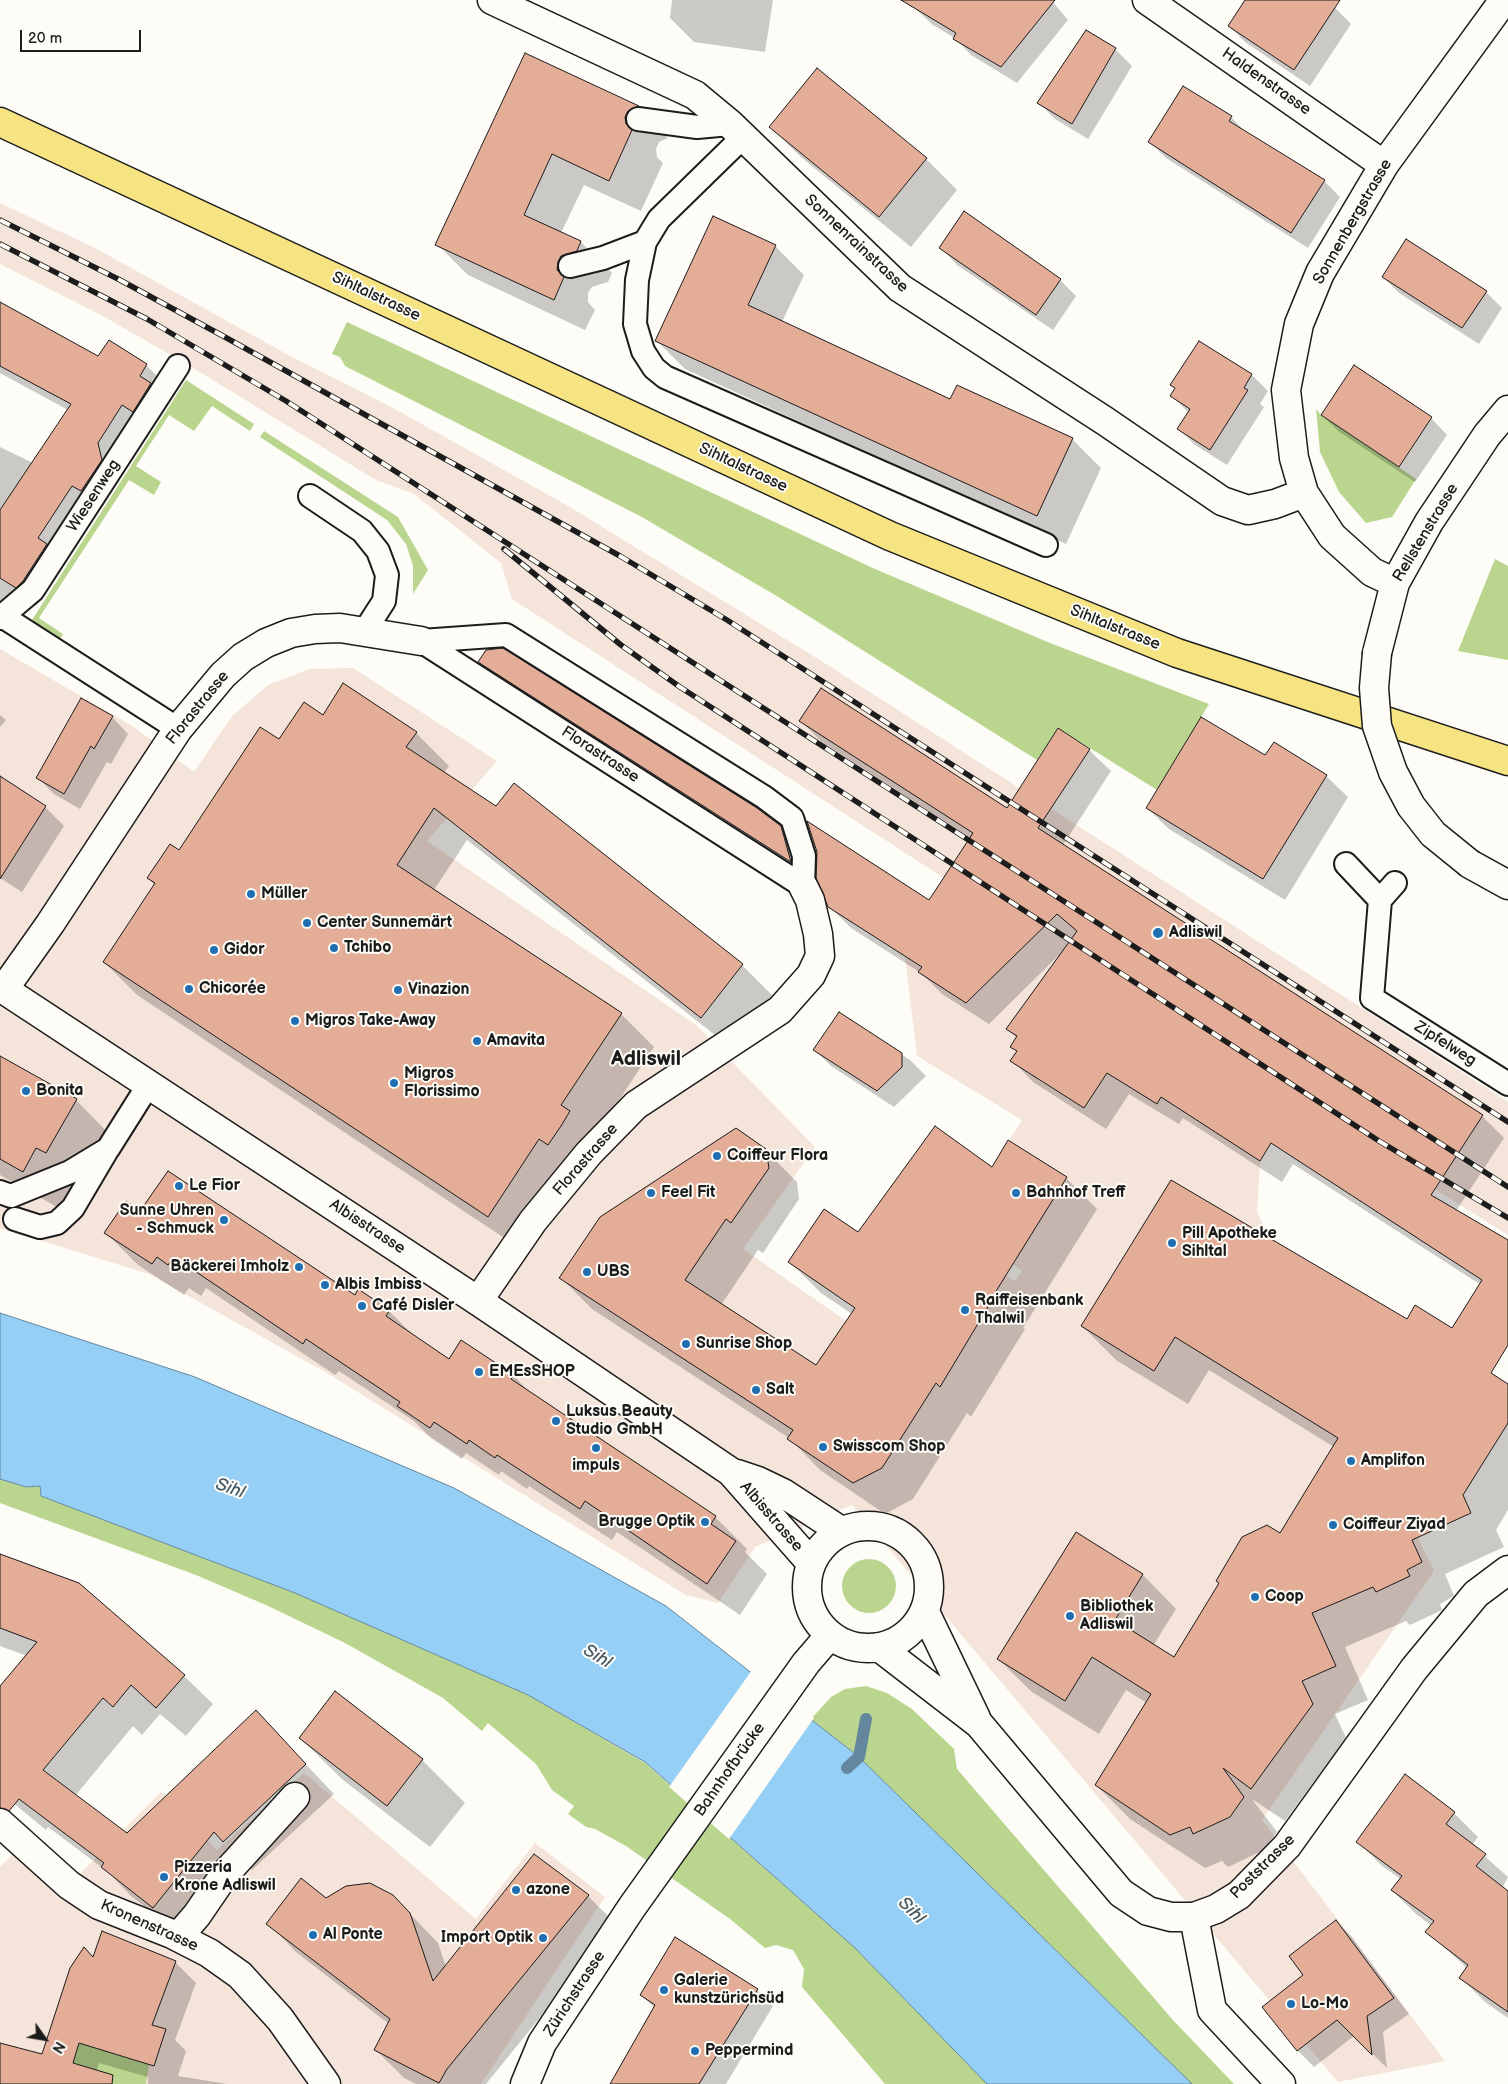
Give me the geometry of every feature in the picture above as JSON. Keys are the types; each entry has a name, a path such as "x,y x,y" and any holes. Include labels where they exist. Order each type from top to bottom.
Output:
{"main road":[{"name":"Sihltalstrasse","path":"0,122 890,536 1177,653 1508,761"}],"street":[{"name":"Sonnenrainstrasse","path":"492,0 694,95 737,130 900,288 1105,421 1222,501 1248,510 1275,504 1304,493"},
{"name":"Haldenstrasse","path":"1147,0 1384,165"},
{"name":"Sonnenbergstrasse","path":"1395,583 1372,572 1332,536 1304,493 1294,458 1286,390 1300,324 1320,273 1384,165 1504,0"},
{"name":"Rellstenstrasse","path":"1508,410 1487,435 1435,514 1395,583 1377,653 1374,688 1377,726 1393,772 1411,806 1434,834 1470,864 1508,885"},
{"name":"Florastrasse","path":"2,988 50,924 178,729 223,675 243,657 266,643 291,633 315,628 340,628 421,641"},
{"name":"Florastrasse","path":"478,1301 533,1221 590,1153 636,1105 780,1010 811,975 820,956 818,934 810,900 803,886"},
{"name":"Albisstrasse","path":"2,988 478,1301 731,1472 812,1563"},
{"name":"Albisstrasse","path":"731,1472 758,1481 783,1493 841,1531"},
{"path":"864,1525 877,1526 899,1533 921,1554 930,1582 924,1612 906,1635 879,1647 853,1646 830,1635 822,1627 810,1608 807,1585 812,1563 824,1544 841,1531 864,1525"},
{"name":"Poststrasse","path":"879,1647 979,1724 1121,1893 1148,1911 1171,1917 1194,1917 1216,1909 1239,1895 1287,1846 1414,1669 1476,1594 1508,1570"},
{"name":"Poststrasse","path":"924,1612 979,1724"},
{"name":"Bahnhofbrücke","path":"632,1907 806,1664 830,1635"},
{"path":"178,1937 197,1915 225,1874 295,1796"},
{"name":"Kronenstrasse","path":"0,1823 69,1885 99,1905 178,1937 209,1953 240,1975 280,2019 326,2084"},
{"name":"Zürichstrasse","path":"525,2084 542,2043 632,1907"},
{"path":"1194,1917 1212,2010 1281,2084"}],"lane":[{"path":"638,119 737,130"},
{"path":"737,130 659,219 645,242 637,280 635,324 643,351 654,368 665,377 1046,545"},
{"path":"570,266 603,258 645,242"},
{"name":"Wiesenweg","path":"1,617 33,590 178,366"},
{"path":"310,496 362,531 378,551 387,575 384,600 364,632"},
{"path":"1,617 178,729"},
{"path":"421,641 506,635 764,797 792,818 804,856 803,886"},
{"name":"Florastrasse","path":"421,641 803,886"},
{"path":"1346,864 1380,900 1395,883"},
{"name":"Zipfelweg","path":"1380,900 1372,998 1508,1084"},
{"path":"15,1219 40,1227 57,1222 73,1208 149,1084"},
{"path":"0,1192 11,1196 70,1172 108,1149"}],"shaded area":[{"path":"0,203 95,248 292,357 395,409 568,506 823,662 1508,1102 1508,1235 1356,1140 1296,1105 1260,1161 1257,1212 1434,1571 1262,1820 1445,2061 1338,2082 852,1505 755,1547 718,1603 686,1595 327,1373 149,1274 0,1228 0,649 134,727 194,772 232,716 268,685 309,669 353,668 497,761 427,841 696,1025 815,1147 743,1249 846,1321 893,1256 958,1246 1015,1281 1022,1271 966,1231 964,1212 1022,1120 917,1056 903,941 944,878 512,599 501,563 414,494 376,480 190,366 101,315 0,264"},
{"path":"304,1773 476,1919 535,1843 605,1897 481,2084 0,2084 0,1867 22,1845 69,1885 161,1792 217,1850"}],"green space":[{"path":"347,322 875,569 1050,643 1209,704 1157,790 1058,728 1037,760 775,595 640,516 345,366 340,357 332,354"},
{"path":"186,380 254,424 250,431 212,406 194,431 169,415 136,466 161,482 154,495 129,480 39,618 63,634 59,641 30,623"},
{"path":"1316,409 1321,415 1416,479 1392,517 1366,523 1339,492 1320,452"},
{"path":"264,431 398,517 428,570 413,594 413,566 406,544 387,520 260,437"},
{"path":"1495,559 1508,566 1508,660 1458,651"},
{"path":"0,1479 26,1487 40,1486 41,1496 295,1593 528,1695 645,1763 855,1948 987,2084 885,2084 802,1987 804,1969 793,1950 776,1945 765,1948 730,1919 626,1846 595,1829 586,1827 568,1814 574,1806 552,1790 536,1764 488,1723 482,1731 443,1698 345,1643 266,1605 196,1575 0,1503"},
{"path":"869,1559 879,1561 888,1567 894,1576 896,1586 894,1596 888,1605 879,1611 869,1613 859,1611 850,1605 844,1596 842,1586 844,1576 850,1567 859,1561"},
{"path":"866,1686 887,1693 912,1709 954,1749 957,1769 1172,2019 1234,2084 1192,2084 859,1757 811,1719 831,1697 845,1689"},
{"path":"81,2010 149,2064 146,2084 67,2084"}],"water":[{"name":"Sihl","path":"0,1313 195,1377 454,1488 666,1606 859,1757 1192,2084 987,2084 855,1948 645,1762 528,1695 295,1593 41,1496 40,1486 26,1487 0,1479"}],"pier":[{"path":"752,1670 814,1718 729,1839 669,1787"}],"building":[{"path":"901,0 1055,0 1001,67 953,39 956,33"},
{"path":"1245,0 1340,0 1294,70 1228,26"},
{"path":"1086,30 1116,48 1072,124 1037,103"},
{"path":"525,53 639,106 628,111 625,117 626,124 632,130 609,181 552,154 524,215 581,241 577,251 561,256 558,262 557,270 564,277 554,300 435,245"},
{"path":"817,68 927,158 879,217 769,127"},
{"path":"1183,86 1232,116 1229,121 1325,180 1291,233 1148,142"},
{"path":"964,211 1061,279 1036,315 939,248"},
{"path":"713,216 776,245 748,305 950,399 957,385 1073,438 1037,516 655,341"},
{"path":"1406,239 1487,291 1462,328 1382,277"},
{"path":"0,302 98,356 109,340 147,364 140,376 151,383 133,412 122,405 98,443 102,460 81,491 72,486 38,538 47,544 23,581 16,588 0,578 0,510 71,404 0,366"},
{"path":"1199,341 1252,374 1244,388 1248,390 1210,450 1177,429 1190,409 1170,396 1175,388 1170,385"},
{"path":"1354,365 1432,417 1399,467 1321,415"},
{"path":"503,648 757,808 781,826 791,862 478,662 486,650"},
{"name":"Center Sunnemärt","path":"343,683 417,732 406,747 496,806 514,783 743,964 701,1018 434,808 397,865 622,1013 561,1105 570,1111 561,1126 548,1145 539,1139 488,1217 103,962 155,883 147,878 170,844 179,850 260,727 279,739 304,702 323,715"},
{"path":"821,688 1007,808 1058,728 1090,749 1038,828 1483,1115 1431,1195 1508,1240 1508,1345 1491,1373 1508,1384 1508,1423 1463,1495 1471,1513 1412,1540 1422,1562 1407,1570 1410,1576 1376,1592 1373,1587 1312,1613 1336,1666 1302,1681 1313,1704 1251,1789 1223,1768 1244,1797 1230,1817 1193,1834 1190,1827 1170,1835 1095,1785 1151,1694 1092,1657 1065,1701 997,1659 1076,1532 1143,1574 1115,1620 1174,1657 1219,1583 1216,1581 1242,1537 1267,1525 1280,1533 1338,1438 1175,1337 1154,1371 1081,1326 1171,1180 1407,1319 1415,1305 1452,1328 1482,1280 1271,1143 1260,1161 1161,1097 1157,1104 1107,1073 1084,1108 1010,1061 1017,1051 1010,1047 1017,1036 1006,1029 1077,931 1057,914 966,1003 918,972 922,967 828,907 816,878 817,852 807,821 929,900 973,833 799,721"},
{"path":"81,698 113,716 94,749 91,746 64,794 36,778"},
{"path":"1201,717 1265,755 1274,742 1327,775 1263,879 1146,808"},
{"path":"0,776 46,806 0,879"},
{"path":"839,1012 902,1053 902,1067 877,1091 813,1050"},
{"path":"0,1056 77,1099 46,1153 36,1148 23,1172 0,1159"},
{"path":"935,1126 992,1167 1008,1140 1067,1177 993,1296 940,1387 936,1383 882,1468 853,1483 787,1439 793,1430 559,1278 600,1217 736,1128 766,1149 769,1168 731,1223 726,1219 685,1280 816,1365 855,1308 788,1262 824,1209 858,1232"},
{"path":"168,1171 355,1295 358,1289 390,1310 386,1316 449,1359 461,1340 514,1375 511,1379 716,1516 711,1524 736,1541 707,1584 585,1501 580,1509 497,1455 495,1458 469,1440 467,1444 434,1422 430,1428 397,1406 400,1402 306,1339 303,1344 174,1257 168,1265 157,1257 152,1264 104,1233 126,1201 140,1211"},
{"path":"0,1554 79,1583 185,1675 156,1708 131,1685 113,1707 103,1698 43,1770 127,1833 256,1710 306,1764 223,1842 214,1832 153,1908 101,1867 104,1863 19,1799 9,1811 0,1808 0,1686 37,1642 0,1628"},
{"path":"335,1691 423,1759 387,1806 299,1738"},
{"path":"1405,1774 1455,1812 1446,1824 1486,1854 1476,1866 1508,1891 1508,2012 1459,1978 1468,1965 1425,1932 1434,1921 1391,1890 1402,1876 1356,1842"},
{"path":"534,1854 589,1895 447,2069 439,2083 374,2050 390,2019 266,1924 301,1878 326,1898 346,1886 370,1883 393,1895 410,1913 433,1981"},
{"path":"1336,1920 1394,1998 1367,2016 1372,2055 1337,2020 1297,2051 1262,2007 1303,1975 1289,1956"},
{"path":"102,1931 176,1961 152,2025 166,2029 154,2066 79,2043 73,2063 113,2075 112,2084 0,2084 0,2043 42,2054 70,1968 84,1947 93,1957"},
{"path":"675,1937 758,1989 699,2084 610,2084 655,2005 640,1995"}],"waterway":[{"path":"847,1768 859,1757 866,1719"}],"railway":[{"path":"0,220 120,280 223,336 620,556 727,620 1508,1122"},
{"path":"0,244 147,319 286,401 1508,1187"},
{"path":"504,549 621,645 680,687 1379,1141 1508,1218"}],"place":[{"name":"Müller","path":"251,894"},
{"name":"Center Sunnemärt","path":"307,923"},
{"name":"Adliswil","path":"1158,933"},
{"name":"Tchibo","path":"334,948"},
{"name":"Gidor","path":"214,950"},
{"name":"Chicorée","path":"189,989"},
{"name":"Vinazion","path":"398,990"},
{"name":"Migros Take-Away","path":"295,1021"},
{"name":"Amavita","path":"477,1041"},
{"name":"Migros Florissimo","path":"394,1083"},
{"name":"Bonita","path":"26,1091"},
{"name":"Coiffeur Flora","path":"717,1156"},
{"name":"Le Fior","path":"179,1186"},
{"name":"Feel Fit","path":"651,1193"},
{"name":"Bahnhof Treff","path":"1016,1193"},
{"name":"Sunne Uhren - Schmuck","path":"224,1220"},
{"name":"Pill Apotheke Sihltal","path":"1172,1243"},
{"name":"Bäckerei Imholz","path":"299,1267"},
{"name":"UBS","path":"587,1272"},
{"name":"Albis Imbiss","path":"325,1285"},
{"name":"Café Disler","path":"362,1306"},
{"name":"Raiffeisenbank Thalwil","path":"965,1310"},
{"name":"Sunrise Shop","path":"686,1344"},
{"name":"EMEsSHOP","path":"479,1372"},
{"name":"Salt","path":"756,1390"},
{"name":"Luksus Beauty Studio GmbH","path":"556,1421"},
{"name":"Swisscom Shop","path":"823,1447"},
{"name":"impuls","path":"596,1448"},
{"name":"Amplifon","path":"1351,1461"},
{"name":"Brugge Optik","path":"705,1522"},
{"name":"Coiffeur Ziyad","path":"1333,1525"},
{"name":"Coop","path":"1255,1597"},
{"name":"Bibliothek Adliswil","path":"1070,1616"},
{"name":"Pizzeria Krone Adliswil","path":"164,1877"},
{"name":"azone","path":"516,1890"},
{"name":"Al Ponte","path":"313,1935"},
{"name":"Import Optik","path":"543,1938"},
{"name":"Galerie kunstzürichsüd","path":"664,1990"},
{"name":"Lo-Mo","path":"1291,2004"},
{"name":"Peppermind","path":"695,2051"}],"district":[{"name":"Adliswil","path":"646,1060"}]}
